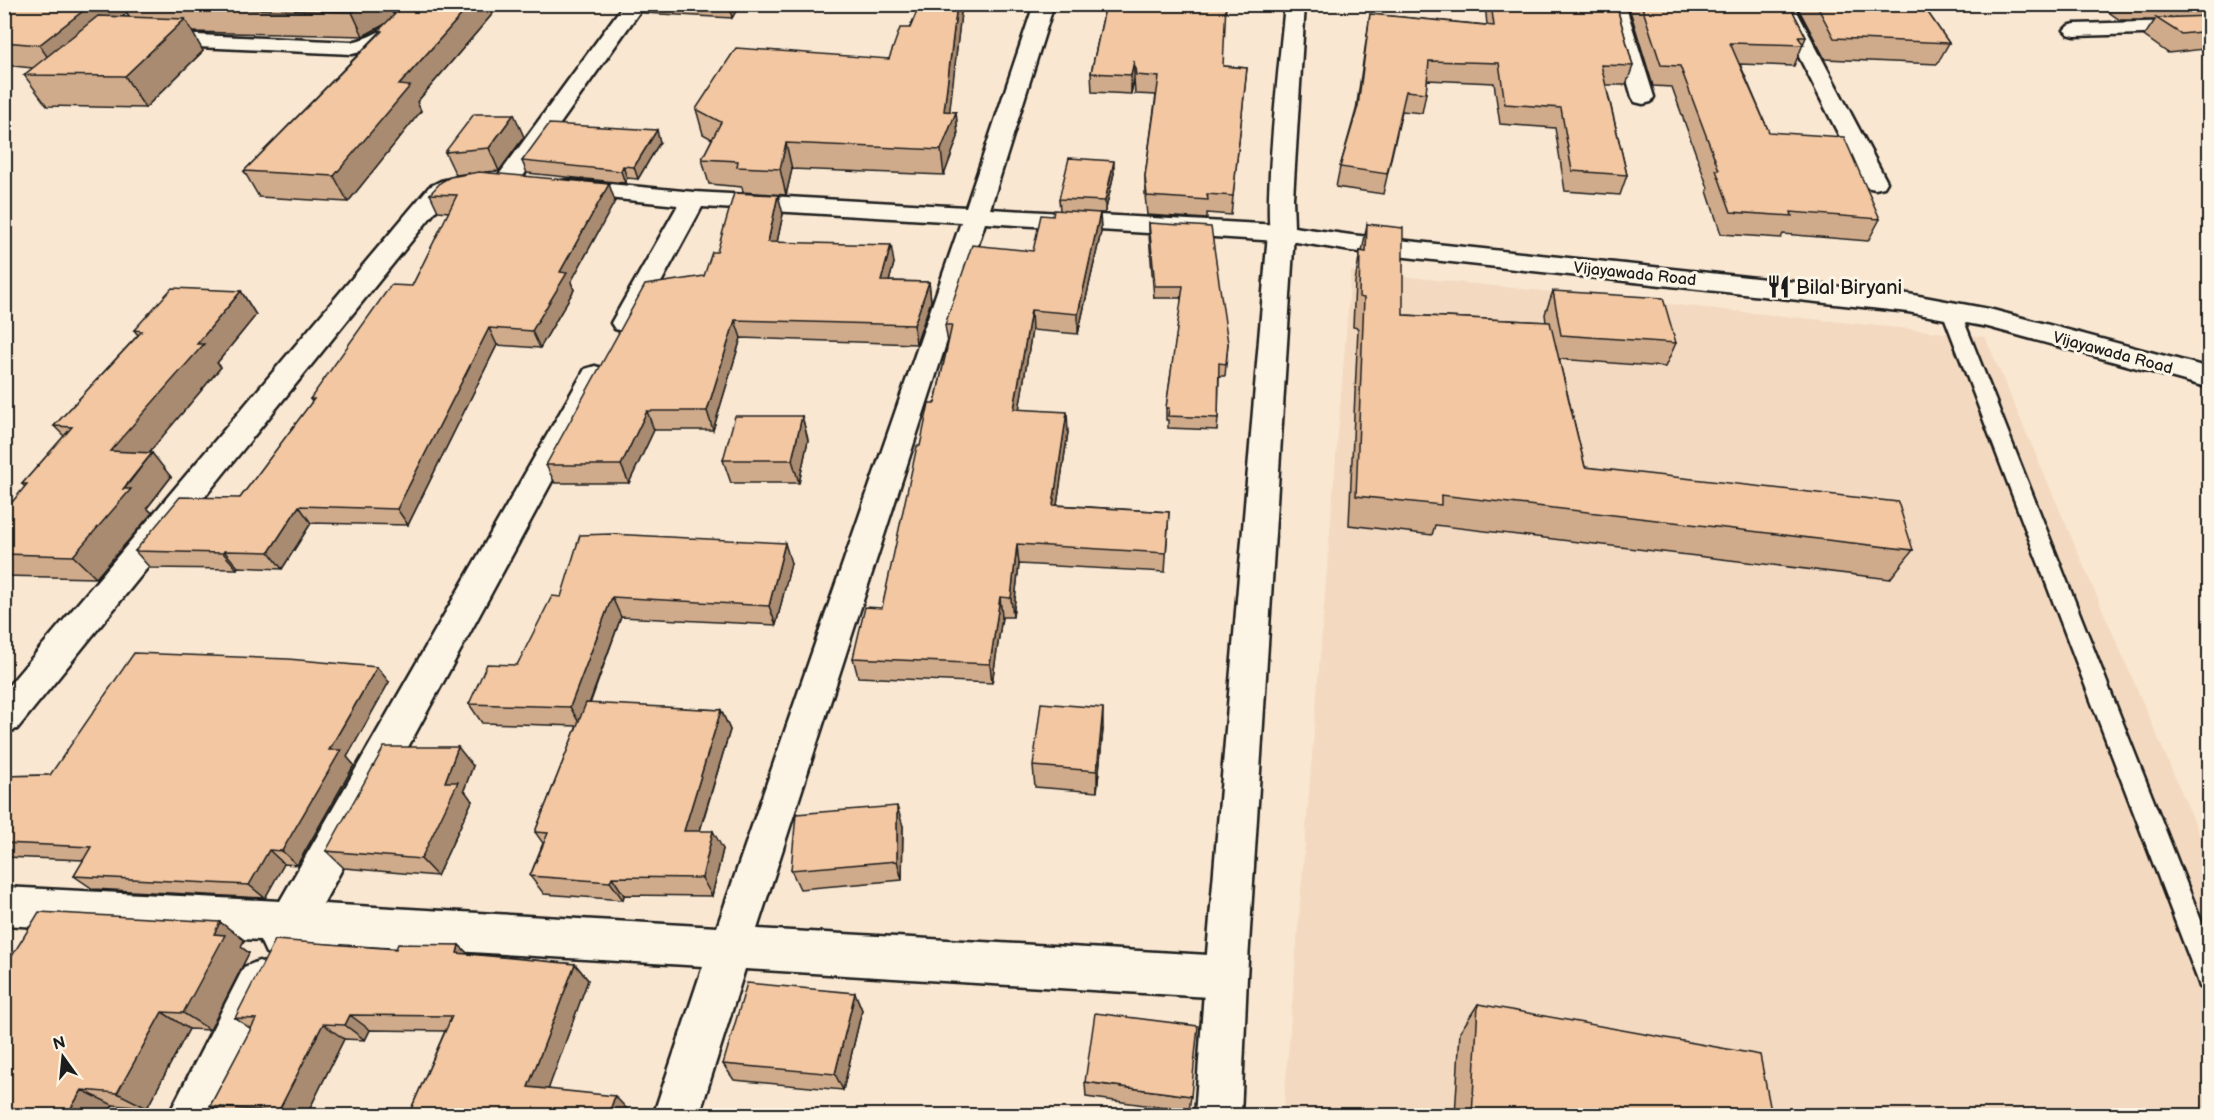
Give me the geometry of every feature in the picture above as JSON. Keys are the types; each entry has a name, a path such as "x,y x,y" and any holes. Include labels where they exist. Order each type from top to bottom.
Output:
{"street":[{"path":"138,39 352,48 371,45 392,36 425,4"},
{"path":"527,183 635,4"},
{"path":"676,1116 729,950 978,214 1044,4"},
{"path":"1218,1116 1226,976 1281,233 1281,198 1295,4"},
{"path":"1615,4 1643,97"},
{"path":"1782,4 1875,182"},
{"path":"2075,30 2210,26"},
{"name":"Vijayawada Road","path":"4,718 156,537 275,387 438,192 467,182 486,179 694,199 1281,233 1362,244 1851,296 1989,318 2210,378"},
{"path":"191,1116 290,921 694,199"},
{"path":"4,906 290,921 729,950 1226,976"}],"lane":[{"path":"1951,311 2210,978"}],"shaded area":[{"path":"1351,271 1985,337 2209,856 2209,1115 1283,1116"}],"building":[{"path":"4,4 92,4 39,45 4,42"},
{"path":"125,4 366,4 352,12 123,6"},
{"path":"403,4 471,4 399,85 410,86 334,176 244,171 382,31 379,30"},
{"path":"920,4 957,4 944,111 956,112 941,150 786,143 780,169 737,167 738,161 702,159 721,122 696,109 736,48 889,59 900,28 910,28"},
{"path":"1106,4 1226,4 1223,66 1247,68 1233,196 1207,194 1208,200 1147,196 1145,176 1159,77 1136,75 1134,61 1131,75 1091,73"},
{"path":"1491,4 1616,4 1633,66 1601,65 1627,175 1572,171 1561,108 1505,104 1499,63 1429,61 1426,93 1406,91 1387,174 1340,167 1358,106 1370,14 1494,26"},
{"path":"1641,4 1789,4 1806,37 1798,37 1804,45 1730,43 1769,132 1844,137 1880,219 1791,212 1792,216 1731,212 1716,170 1719,170 1680,66 1661,65"},
{"path":"1816,4 1922,4 1949,43 1834,38"},
{"path":"98,16 185,19 125,76 24,75"},
{"path":"2210,16 2210,31 2181,34 2156,18"},
{"path":"474,114 514,114 489,148 445,152"},
{"path":"549,124 657,130 634,167 623,166 621,171 522,161"},
{"path":"1069,158 1114,161 1105,201 1059,199"},
{"path":"479,172 609,184 560,272 567,273 532,331 489,328 397,509 299,506 269,552 135,551 180,497 240,498 314,399 310,399 391,285 412,286 457,195 430,194 441,182 450,177"},
{"path":"734,193 778,195 768,242 891,245 881,281 929,282 914,325 735,320 707,411 647,411 621,465 546,465 645,285 704,276 712,252 717,252"},
{"path":"1054,210 1100,213 1078,314 1031,310 1014,409 1067,412 1053,505 1169,512 1166,553 1017,544 1011,598 1000,597 990,664 853,658 865,607 882,608 917,446 920,446 929,403 935,403 952,325 945,325 972,245 1033,251 1041,215 1053,216"},
{"path":"1149,223 1211,227 1228,343 1226,364 1219,363 1218,418 1168,416 1169,408 1166,408 1183,286 1155,286"},
{"path":"1367,224 1403,228 1403,315 1550,322 1585,467 1898,502 1913,550 1441,495 1441,505 1356,496 1364,298 1359,297 1360,251 1366,252"},
{"path":"172,288 241,291 197,344 204,344 110,451 152,453 123,489 131,489 73,556 4,554 4,512 27,484 22,484 72,427 54,426 142,331 134,330"},
{"path":"1553,291 1663,298 1676,343 1561,335"},
{"path":"735,416 802,416 792,460 723,460"},
{"path":"611,534 785,543 769,606 612,597 570,707 469,704 487,664 517,665 552,596 561,597 580,535"},
{"path":"134,653 288,659 377,667 329,750 341,750 282,851 269,850 249,885 74,876 91,847 4,843 4,776 50,775"},
{"path":"586,703 721,710 684,831 713,831 702,878 612,877 610,882 530,876 548,833 535,832"},
{"path":"1041,703 1103,708 1097,771 1033,766"},
{"path":"384,747 458,747 445,782 458,782 421,859 326,851"},
{"path":"897,806 897,861 791,870 796,814"},
{"path":"39,912 220,922 214,934 225,935 183,1013 162,1012 117,1093 82,1090 66,1116 4,1116 4,969"},
{"path":"275,940 396,949 398,944 459,945 457,953 575,964 528,1087 615,1096 608,1116 408,1116 452,1016 350,1015 345,1025 323,1024 278,1112 210,1106 256,1019 235,1018"},
{"path":"747,983 855,993 835,1074 723,1064"},
{"path":"1478,1004 1760,1055 1772,1116 1472,1116"},
{"path":"1095,1013 1198,1026 1191,1096 1085,1082"}],"place":[{"name":"Bilal Biryani","path":"1778,287"}]}
